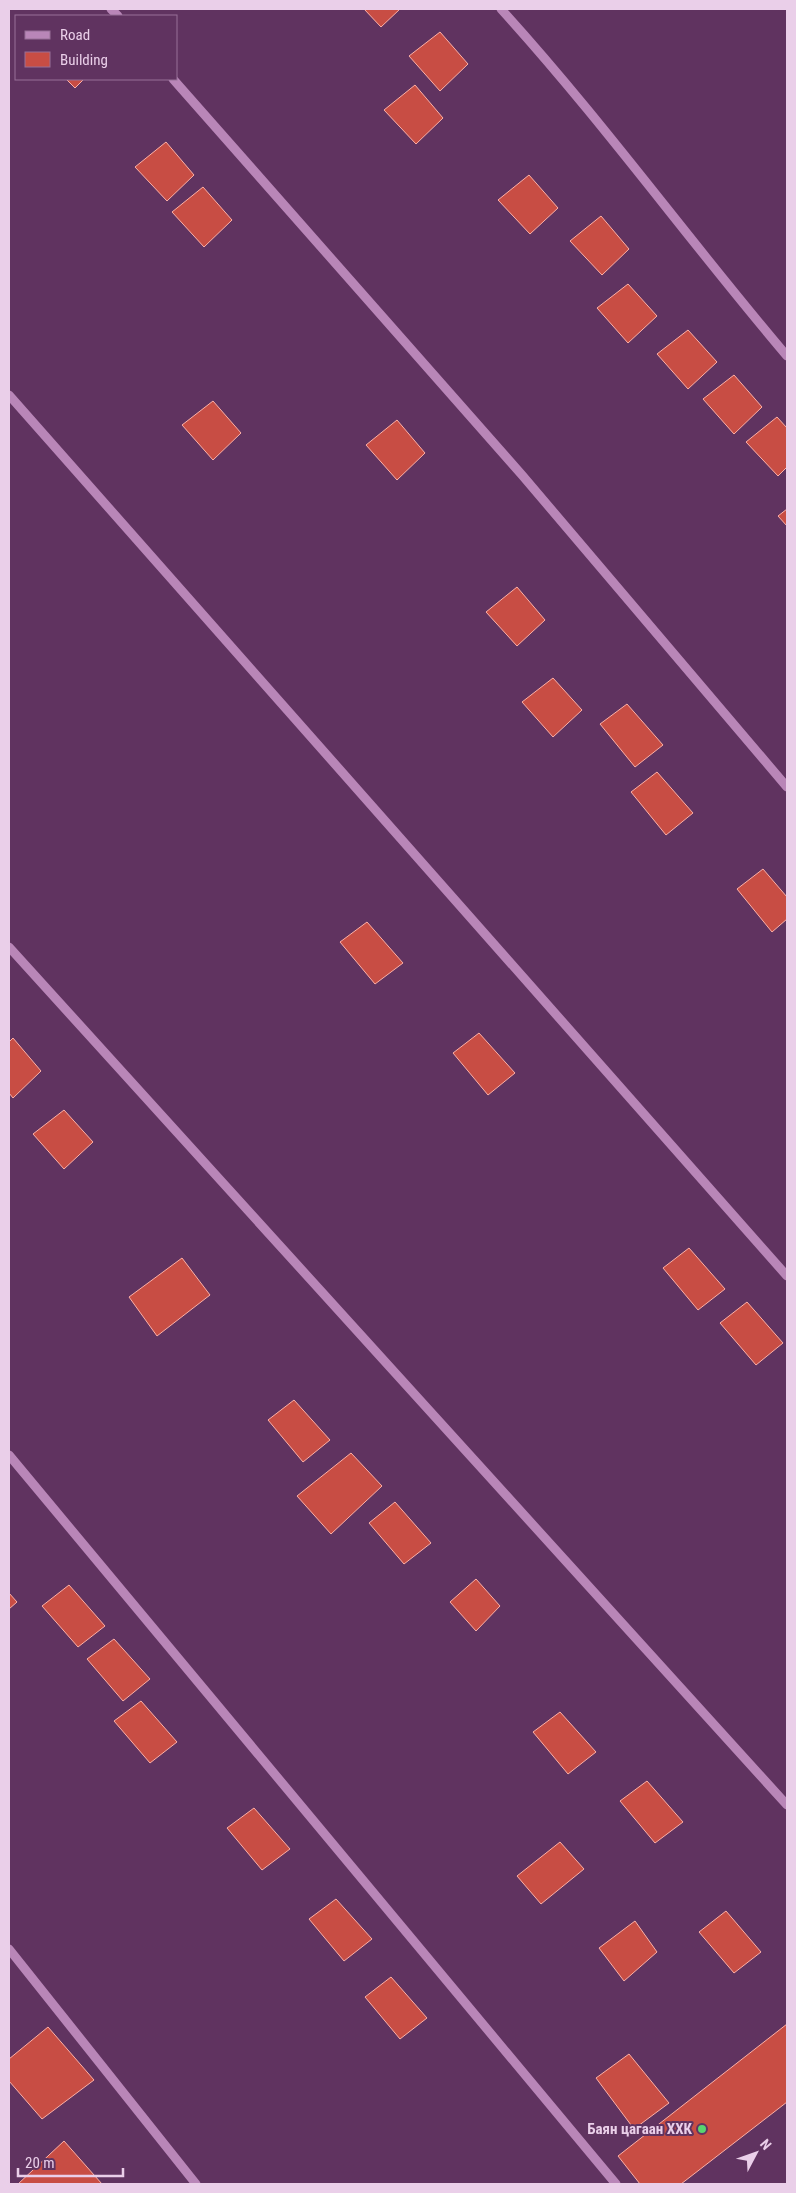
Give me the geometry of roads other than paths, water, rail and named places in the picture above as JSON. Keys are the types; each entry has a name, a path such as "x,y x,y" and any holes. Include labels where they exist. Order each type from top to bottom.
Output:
{"street":[{"path":"501,9 578,98 728,286 787,356"},
{"path":"174,80 522,475 787,787"},
{"path":"9,395 787,1276"},
{"path":"9,947 787,1805"},
{"path":"9,1455 616,2184"},
{"path":"9,1949 196,2184"}],"place":[{"name":"Баян цагаан ХХК","path":"702,2129"}]}
